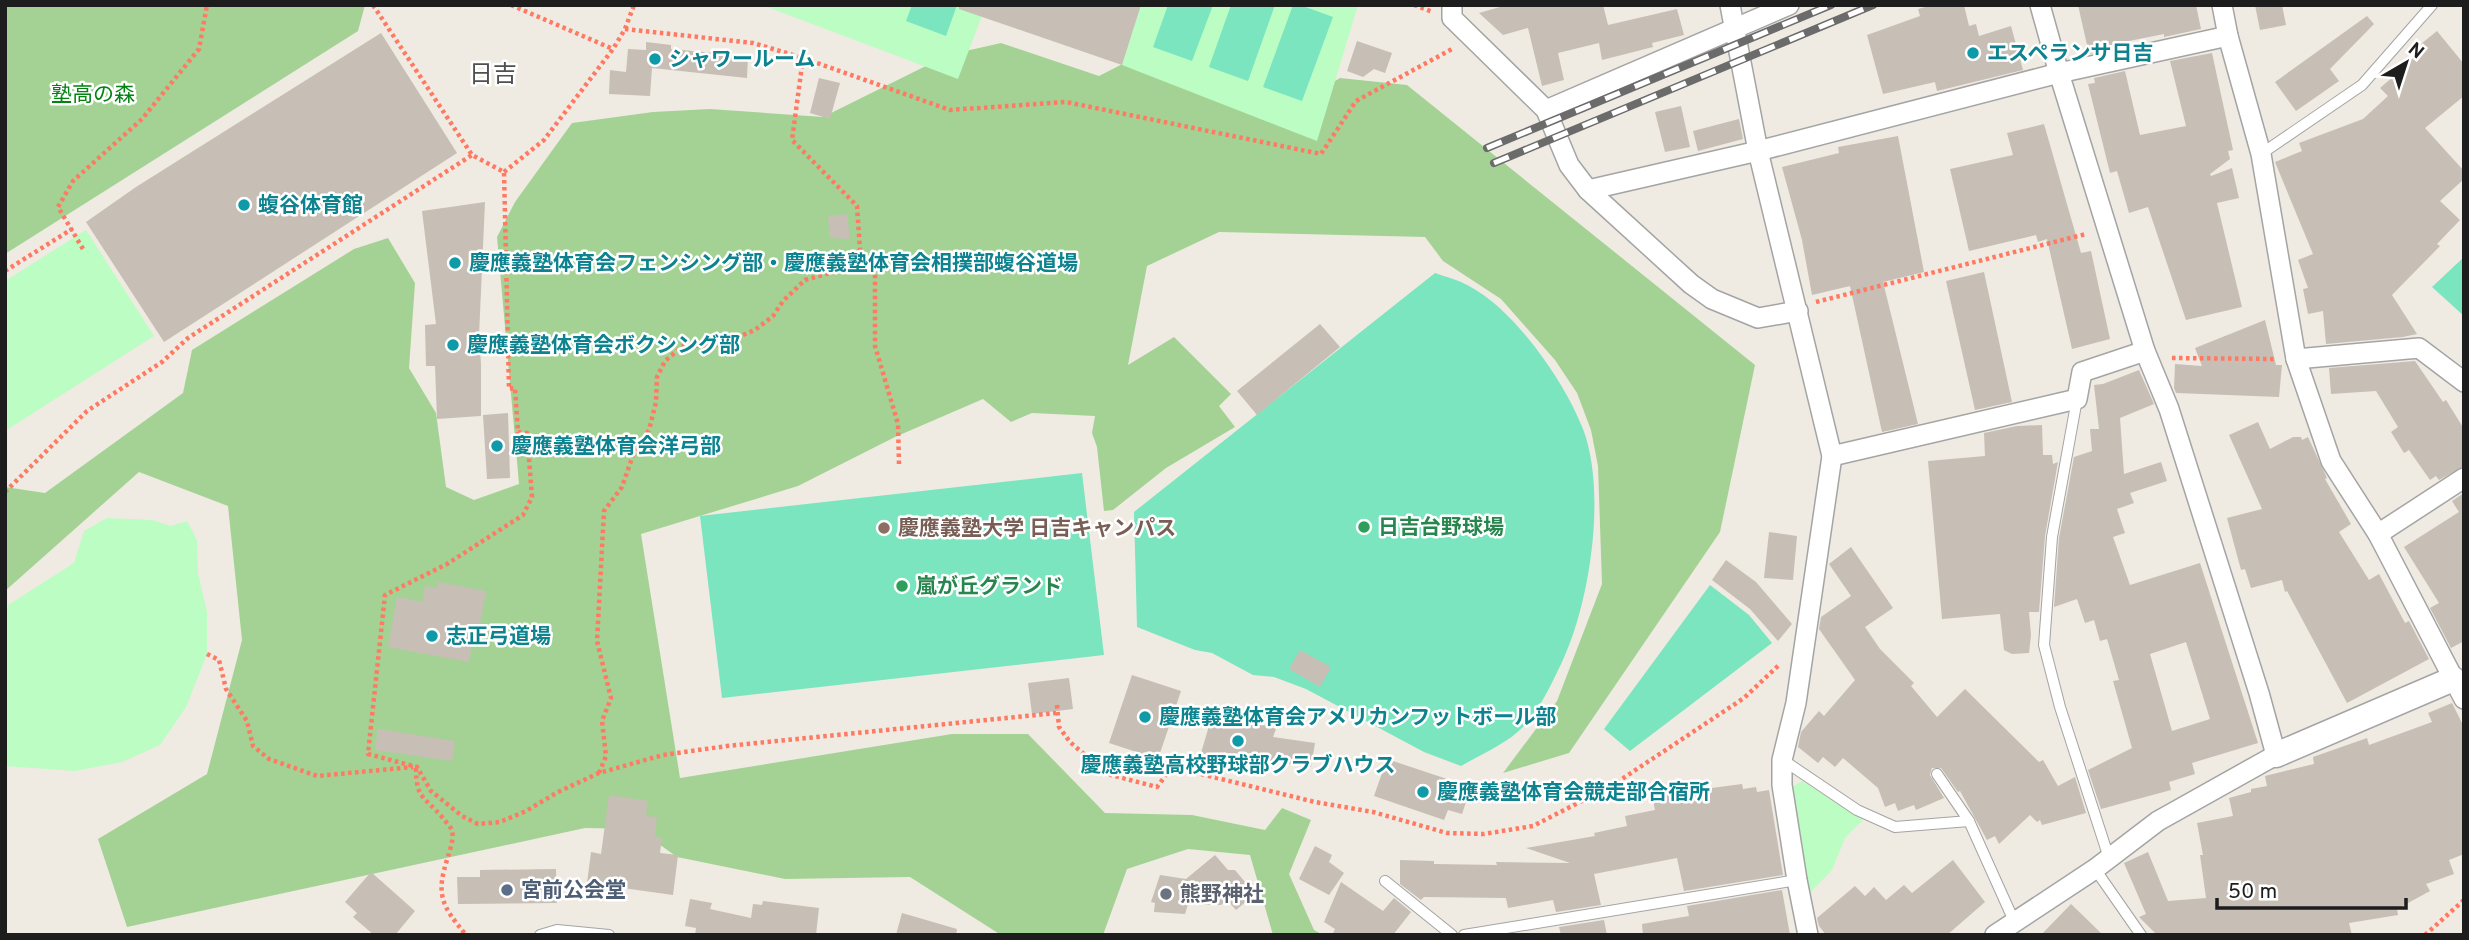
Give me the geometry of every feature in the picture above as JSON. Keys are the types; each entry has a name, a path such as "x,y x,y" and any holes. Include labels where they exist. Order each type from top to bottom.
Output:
{"street":[{"path":"1452,5 1452,18 1546,110 1569,165 1588,190 1690,285 1712,299 1758,318 1797,309"},
{"path":"1730,5 1758,151 1832,456 1796,703 1782,760 1782,785 1808,935"},
{"path":"1546,110 1789,5"},
{"path":"2040,5 2107,229 2215,550 2276,755"},
{"path":"1995,935 2102,864 2158,821 2276,755 2460,684 2378,534 2331,461 2297,359 2261,155 2222,5"},
{"path":"1588,190 1758,151 2059,73 2228,36"},
{"path":"2297,359 2419,348 2464,382"},
{"path":"1832,456 2077,400 2082,372 2148,355"},
{"path":"2378,534 2464,478"}],"lane":[{"path":"2261,155 2362,85 2432,5"},
{"path":"2077,400 2052,537 2044,645 2102,864 2141,935"},
{"path":"1782,760 1857,810 1895,827 1969,821"},
{"path":"1937,774 1969,821 2014,922"},
{"path":"1464,935 1797,880"},
{"path":"1385,881 1452,935"},
{"path":"540,935 557,930 609,935"}],"path":[{"path":"83,249 58,207 73,181 142,119 198,49 207,5"},
{"path":"373,5 472,155 504,172"},
{"path":"511,5 613,48"},
{"path":"504,172 544,140 613,48 635,5"},
{"path":"625,29 752,43 803,58 950,110 1066,102 1321,154 1356,101 1473,38"},
{"path":"803,58 792,140 857,206 861,264"},
{"path":"5,492 87,411 162,362 188,338 472,155"},
{"path":"504,172 509,388 515,388 518,432 527,433 532,497 523,515 447,564 385,595 368,754 416,767 431,791 445,804 478,824 500,822 599,773 663,755 727,746 1056,713"},
{"path":"5,271 72,229"},
{"path":"1797,309 2107,229"},
{"path":"861,264 875,274 875,346 898,424 899,464"},
{"path":"599,773 606,756 602,721 611,698 597,641 604,511 622,487 633,455 649,430 656,402 657,377 664,360 683,346 718,345 755,330 773,316 783,301 805,280 861,264"},
{"path":"2148,355 2297,359"},
{"path":"1057,705 1059,727 1070,741 1111,775 1157,786 1172,767 1315,802 1373,812 1447,833 1484,834 1533,826 1613,785 1744,698 1805,639"},
{"path":"207,654 219,660 226,689 247,721 253,746 269,759 317,776 416,767"},
{"path":"416,767 416,785 421,797 434,807 452,830 452,845 443,870 441,887 446,912 466,935"},
{"path":"2425,935 2464,900"}],"green space":[{"name":"塾高の森","path":"5,5 365,5 358,31 5,254"},
{"path":"762,5 986,5 958,79"},
{"path":"912,5 957,5 946,36 906,21"},
{"path":"1141,5 1358,5 1317,141 1122,65"},
{"path":"1168,5 1213,5 1192,61 1153,47"},
{"path":"1231,5 1275,5 1248,81 1209,67"},
{"path":"1293,5 1333,17 1302,101 1263,87"},
{"path":"1001,43 1099,76 1142,54 1283,112 1340,78 1407,85 1755,365 1720,532 1569,753 1503,773 1557,701 1602,584 1598,466 1591,430 1577,393 1555,360 1501,299 1443,261 1425,237 1219,232 1147,266 1128,365 1174,337 1231,394 1219,406 1235,427 1166,468 1113,510 1104,511 1097,447 1092,433 1095,416 1032,413 1011,422 983,399 895,437 798,486 641,534 680,778 952,734 1028,734 1105,813 1192,815 1265,830 1282,808 1311,820 1289,874 1314,930 1323,935 1273,935 1250,855 1188,849 1127,869 1103,935 1001,935 910,877 785,879 677,857 638,829 585,828 127,927 98,839 207,774 242,640 228,506 139,472 5,591 5,487 45,493 183,393 192,350 354,249 388,238 415,283 409,368 436,413 446,487 474,500 519,484 497,237 515,202 572,123 653,112 710,109 823,117 948,55"},
{"path":"86,230 154,336 5,431 5,281"},
{"path":"2464,257 2464,316 2432,287"},
{"name":"日吉台野球場","path":"1435,273 1465,284 1488,298 1513,321 1535,347 1562,386 1583,429 1594,484 1592,547 1587,579 1572,638 1562,662 1541,703 1524,726 1503,743 1461,766 1424,752 1306,689 1274,677 1253,675 1212,653 1195,650 1137,627 1134,512"},
{"name":"嵐が丘グランド","path":"1082,473 1104,655 722,698 700,516"},
{"path":"107,518 152,520 171,526 187,521 197,540 198,573 207,612 207,654 186,707 160,745 122,762 75,771 5,766 5,618 8,605 74,563 84,531"},
{"path":"1710,585 1749,615 1772,643 1630,751 1604,729"},
{"path":"1802,781 1863,820 1845,838 1832,870 1808,895 1788,790"}],"building":[{"path":"959,5 1141,5 1122,65 959,9"},
{"path":"1507,5 1603,5 1608,25 1677,9 1684,35 1652,43 1653,47 1602,60 1599,43 1558,53 1564,80 1542,86 1528,28 1503,35 1479,13"},
{"name":"エスペランサ日吉","path":"1933,5 1964,5 1969,26 1976,24 1979,36 2011,26 2023,70 1937,91 1935,82 1883,94 1867,35 1920,16 1918,9"},
{"path":"2078,5 2196,5 2201,29 2119,43 2120,47 2089,54"},
{"path":"2255,5 2282,5 2286,25 2260,30"},
{"path":"2367,16 2374,24 2330,69 2339,81 2296,111 2275,82"},
{"path":"2437,31 2464,64 2464,96 2425,128 2464,171 2464,179 2440,201 2460,220 2437,244 2440,246 2392,295 2417,334 2326,344 2323,311 2308,314 2303,289 2308,288 2298,260 2313,254 2275,162 2302,151 2299,143 2363,119 2388,96 2380,88 2394,76 2392,74 2416,48"},
{"name":"蝮谷体育館","path":"381,33 457,153 164,342 86,222 136,187"},
{"path":"1357,41 1392,53 1385,73 1374,69 1363,77 1347,71"},
{"path":"646,42 671,45 671,49 748,56 747,78 652,68 650,96 609,94 610,70 626,72 628,49 646,50"},
{"path":"2212,53 2233,150 2228,151 2230,159 2210,174 2211,176 2232,168 2239,198 2217,203 2242,307 2186,320 2148,207 2129,213 2117,171 2110,173 2088,84 2095,83 2094,78 2125,71 2140,135 2186,126 2170,61"},
{"path":"819,78 840,83 830,119 810,113"},
{"path":"1681,106 1690,147 1665,152 1655,112"},
{"path":"1739,119 1743,139 1698,151 1693,131"},
{"path":"2044,124 2081,253 2091,251 2110,339 2072,349 2047,239 2038,242 2036,235 1969,251 1950,169 2013,155 2007,133"},
{"path":"1898,136 1924,272 1883,282 1918,424 1882,432 1850,286 1812,295 1802,240 1782,167 1839,153 1838,147"},
{"path":"485,202 479,336 481,416 437,419 435,366 426,366 425,325 436,324 422,211"},
{"path":"847,214 850,239 830,238 828,216"},
{"path":"1984,272 2012,402 1975,410 1946,281"},
{"path":"2265,320 2276,365 2282,365 2279,397 2176,393 2175,364 2202,366 2195,348"},
{"path":"1320,324 1340,347 1257,415 1237,391"},
{"path":"2415,361 2443,402 2446,400 2464,429 2464,466 2439,480 2436,476 2430,480 2409,450 2404,453 2391,432 2398,427 2376,391 2331,394 2329,368"},
{"path":"2139,370 2154,404 2120,418 2124,474 2161,462 2167,481 2130,493 2134,503 2117,509 2125,533 2113,537 2130,585 2200,563 2258,743 2192,763 2195,774 2169,782 2171,790 2101,809 2088,770 2132,748 2113,681 2119,680 2107,639 2100,641 2094,620 2085,623 2077,599 2054,607 2059,538 2074,457 2092,451 2090,429 2099,429 2094,385","holes":["2186,642 2210,719 2172,731 2150,654"]},
{"name":"慶應義塾体育会洋弓部","path":"508,413 510,478 487,479 483,415"},
{"path":"2258,422 2270,449 2293,437 2301,437 2302,440 2308,437 2327,478 2325,479 2351,524 2339,532 2369,580 2379,574 2405,623 2409,621 2429,659 2347,703 2287,591 2285,592 2282,580 2251,588 2245,569 2241,570 2227,518 2262,509 2229,435"},
{"path":"2042,425 2043,455 2052,455 2053,464 2058,462 2045,536 2039,612 2029,612 2029,653 2012,654 2004,650 2000,614 1942,619 1928,461 1985,456 1984,433 2017,426"},
{"path":"2464,493 2464,641 2451,648 2430,608 2439,603 2404,547 2459,512 2452,501"},
{"path":"1769,532 1797,536 1793,580 1764,578"},
{"path":"1851,547 1893,608 1865,627 1880,649 1914,683 1911,686 1937,717 1965,689 2039,762 2043,760 2058,786 2075,777 2086,813 2042,825 2040,820 2037,822 2030,815 1999,844 1995,836 1987,840 1960,791 1958,792 1941,768 1932,768 1930,775 1944,798 1916,810 1914,805 1898,811 1895,803 1885,807 1878,788 1843,758 1835,767 1823,757 1818,763 1798,747 1801,732 1819,711 1824,716 1855,680 1819,629 1821,617 1851,596 1829,564"},
{"path":"1726,560 1756,582 1792,624 1778,641 1750,609 1712,580"},
{"name":"志正弓道場","path":"438,582 486,591 480,624 476,623 469,662 388,647 397,597 422,602 425,586 437,588"},
{"path":"1300,650 1331,667 1320,687 1289,669"},
{"name":"慶應義塾体育会アメリカンフットボール部","path":"1132,675 1181,691 1158,759 1109,743"},
{"path":"1069,678 1073,709 1032,714 1028,683"},
{"path":"2452,703 2464,727 2464,854 2449,860 2454,874 2426,884 2430,891 2397,909 2398,915 2349,923 2352,935 2157,935 2139,917 2146,914 2124,863 2148,852 2168,901 2206,898 2200,855 2203,855 2197,823 2233,816 2229,798 2267,786 2265,776 2314,764 2313,757 2367,738 2369,745 2432,722 2428,713"},
{"name":"慶應義塾高校野球部クラブハウス","path":"1214,709 1276,729 1273,737 1315,743 1311,767 1266,761 1262,771 1201,753"},
{"path":"378,729 455,741 452,761 375,750"},
{"name":"慶應義塾体育会競走部合宿所","path":"1387,759 1471,787 1462,814 1448,810 1444,820 1374,796"},
{"path":"1742,784 1743,789 1756,787 1757,792 1769,790 1783,875 1684,891 1677,858 1594,874 1601,905 1556,912 1553,900 1508,908 1506,898 1424,897 1421,900 1400,884 1400,860 1434,861 1434,864 1570,863 1526,848 1595,836 1594,833 1627,826 1625,816 1655,810 1651,790 1676,786 1676,791 1689,788 1689,791"},
{"path":"609,795 648,801 646,816 657,817 655,837 662,838 660,853 678,855 673,895 587,883 591,852 601,854"},
{"path":"1315,846 1332,855 1329,862 1344,873 1329,895 1299,879"},
{"path":"1215,855 1228,870 1235,870 1255,894 1236,910 1227,900 1221,905 1188,904 1185,914 1154,912 1155,903 1151,902 1160,875 1186,879"},
{"path":"1953,860 1985,902 1947,935 1826,935 1819,926 1817,918 1855,886 1865,896 1874,887 1886,900 1904,885 1912,893"},
{"name":"宮前公会堂","path":"556,869 557,903 458,904 457,877 480,877 480,870"},
{"path":"371,872 415,911 395,935 374,935 353,917 357,913 345,902"},
{"path":"1341,882 1383,911 1394,898 1411,912 1393,935 1332,935 1335,929 1324,922"},
{"path":"1782,890 1790,935 1643,935 1642,924 1689,916 1687,906"},
{"path":"690,899 712,903 710,909 751,918 753,904 762,905 763,901 819,908 816,935 695,935 696,928 685,926"},
{"path":"2071,904 2103,935 2041,935"},
{"path":"902,913 957,929 956,935 896,935"},
{"path":"1604,920 1607,935 1561,935 1559,927"}],"railway":[{"path":"1487,148 1831,5"},
{"path":"1494,163 1873,5"}],"place":[{"name":"エスペランサ日吉","path":"1973,53"},
{"name":"シャワールーム","path":"655,59"},
{"name":"蝮谷体育館","path":"244,205"},
{"name":"慶應義塾体育会フェンシング部・慶應義塾体育会相撲部蝮谷道場","path":"455,263"},
{"name":"慶應義塾体育会ボクシング部","path":"453,345"},
{"name":"慶應義塾体育会洋弓部","path":"497,446"},
{"name":"日吉台野球場","path":"1364,527"},
{"name":"慶應義塾大学 日吉キャンパス","path":"884,528"},
{"name":"嵐が丘グランド","path":"902,586"},
{"name":"志正弓道場","path":"432,636"},
{"name":"慶應義塾体育会アメリカンフットボール部","path":"1145,717"},
{"name":"慶應義塾高校野球部クラブハウス","path":"1238,741"},
{"name":"慶應義塾体育会競走部合宿所","path":"1423,792"},
{"name":"宮前公会堂","path":"507,890"},
{"name":"熊野神社","path":"1166,894"}],"district":[{"name":"日吉","path":"493,74"}]}
